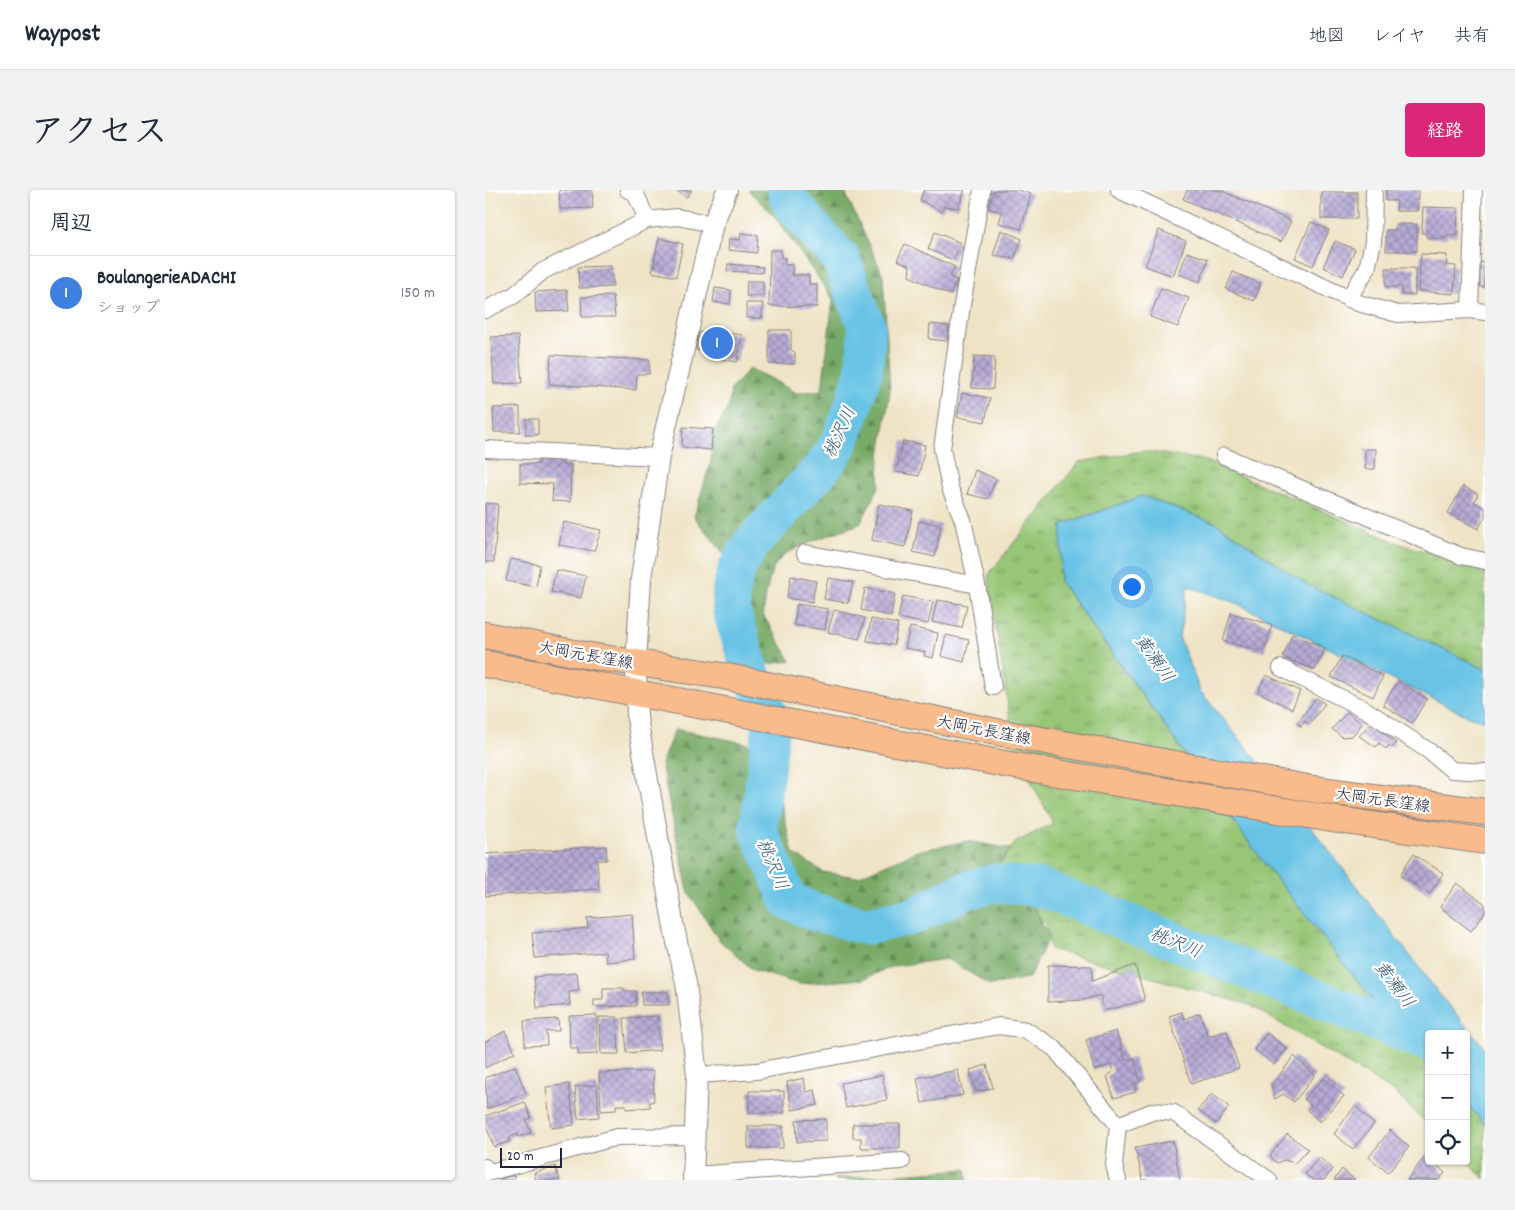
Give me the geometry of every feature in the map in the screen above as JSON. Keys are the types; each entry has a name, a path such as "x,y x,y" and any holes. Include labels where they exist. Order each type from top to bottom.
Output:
{"main road":[{"name":"大岡元長窪線","path":"485,635 637,663 723,676 997,732 1313,789 1485,812"},
{"name":"大岡元長窪線","path":"485,664 584,684 727,709 1010,765 1338,820 1485,841"}],"street":[{"path":"628,190 635,192 647,220"},
{"path":"727,190 713,224 659,456 641,579 637,663 637,718 674,928 686,983 697,1075 693,1178 902,1161"},
{"path":"982,190 962,305 942,448 950,488 963,520 977,585 993,687"},
{"path":"1119,190 1153,197 1348,299 1398,314 1478,311 1474,190"},
{"path":"1348,299 1367,269 1373,242 1374,190"},
{"path":"485,310 513,296 543,271 647,220 677,217 713,224"},
{"path":"485,449 659,456"},
{"path":"1224,456 1461,556 1485,561"},
{"path":"805,553 977,585"},
{"path":"1281,668 1366,710 1429,751 1452,770 1485,772"},
{"path":"697,1075 757,1071 999,1026 1026,1030 1054,1048 1118,1125 1114,1164 1118,1180"},
{"path":"1118,1125 1155,1111 1174,1113 1269,1180"},
{"path":"485,1167 487,1172 617,1136 695,1136"}],"green space":[{"path":"748,190 844,190 883,275 890,390 880,456 879,487 860,524 795,549 775,565 768,586 763,615 791,661 760,665 725,555 694,517 711,461 712,435 729,406 731,389 749,369 770,378 796,393 822,390 833,299 775,217"},
{"path":"1143,451 1203,460 1398,543 1485,570 1485,669 1308,585 1216,523 1142,496 1062,525 1060,582 1264,863 1392,1024 1425,1059 1425,1121 1394,1092 1250,1005 1050,949 1046,923 992,875 1015,843 1053,823 1015,751 988,575 1079,462"},
{"path":"675,729 745,743 768,752 793,853 823,872 857,877 917,851 968,841 1011,849 992,875 1034,906 1049,937 1029,978 990,985 947,959 894,966 863,979 799,984 753,970 719,940 688,891 661,764"},
{"path":"1470,1107 1485,1122 1485,1179 1470,1165"},
{"path":"966,1169 968,1180 834,1180 834,1179"}],"water":[{"name":"黄瀬川","path":"1142,496 1216,523 1308,585 1485,669 1485,721 1468,716 1236,603 1188,586 1179,637 1200,691 1290,800 1440,995 1470,1030 1425,1030 1425,1059 1392,1024 1264,863 1060,581 1062,525"},
{"path":"1470,1030 1485,1048 1485,1124 1470,1107"}],"building":[{"path":"559,190 592,190 593,208 560,209"},
{"path":"675,190 692,190 687,197"},
{"path":"924,190 965,190 958,208 944,206 942,212 920,200"},
{"path":"994,190 1017,190 1031,194 1021,229 999,223 1002,212 988,208"},
{"path":"1187,190 1220,190 1291,221 1281,242 1183,199"},
{"path":"1386,190 1418,190 1417,211 1396,211 1397,201 1386,201"},
{"path":"1321,192 1357,192 1357,219 1321,219"},
{"path":"1423,207 1458,208 1457,236 1448,235 1447,238 1427,238 1425,233 1422,233"},
{"path":"1311,222 1329,230 1313,266 1295,258"},
{"path":"1395,224 1417,224 1417,251 1386,251 1386,230 1395,230"},
{"path":"1001,230 1022,239 1014,259 993,255"},
{"path":"1159,230 1186,241 1173,276 1145,266"},
{"path":"935,232 961,243 953,260 928,249"},
{"path":"741,233 758,235 757,253 728,250 729,239 740,240"},
{"path":"659,238 683,244 676,277 652,272"},
{"path":"1335,241 1355,249 1343,276 1323,267"},
{"path":"905,244 955,267 950,277 957,280 950,295 909,276 910,266 897,260"},
{"path":"770,250 781,250 781,258 785,258 785,265 792,265 792,275 809,275 809,284 817,284 817,307 769,306"},
{"path":"1187,252 1208,259 1200,282 1179,274"},
{"path":"1421,254 1447,255 1446,265 1456,266 1454,294 1418,291"},
{"path":"1480,262 1485,263 1485,287 1480,287"},
{"path":"728,264 763,267 762,273 727,271"},
{"path":"611,266 613,287 579,288 578,267"},
{"path":"1386,268 1415,268 1415,295 1402,295 1402,287 1386,287"},
{"path":"1233,272 1261,284 1254,301 1226,289"},
{"path":"747,281 763,281 763,296 746,296"},
{"path":"715,288 731,290 730,304 713,302"},
{"path":"1161,288 1189,298 1178,327 1150,317"},
{"path":"567,290 569,311 536,312 535,292"},
{"path":"613,296 615,317 582,317 581,297"},
{"path":"746,303 763,303 762,318 746,318"},
{"path":"930,324 949,326 947,341 929,339"},
{"path":"769,330 791,330 791,350 795,352 795,364 769,364"},
{"path":"699,332 720,336 723,332 742,335 737,362 721,359 721,354 696,350"},
{"path":"518,336 522,383 494,384 491,337"},
{"path":"551,355 650,360 649,374 637,374 636,390 549,384"},
{"path":"974,356 995,357 993,389 972,388"},
{"path":"962,393 990,398 985,422 957,417"},
{"path":"520,407 520,432 494,432 493,408"},
{"path":"526,419 538,419 538,435 526,435"},
{"path":"683,427 713,429 711,450 682,447"},
{"path":"903,441 925,445 919,476 896,472"},
{"path":"1365,449 1376,449 1375,469 1365,469"},
{"path":"539,459 563,459 563,465 571,465 570,502 552,501 553,484 520,483 520,464 539,464"},
{"path":"975,470 996,479 988,499 967,494"},
{"path":"1463,486 1478,494 1474,502 1485,508 1485,517 1478,529 1448,513"},
{"path":"485,503 498,504 494,562 485,562"},
{"path":"879,504 913,511 905,547 872,540"},
{"path":"919,521 941,525 935,557 913,552"},
{"path":"564,522 601,530 594,551 559,545"},
{"path":"511,559 540,565 536,587 506,581"},
{"path":"556,570 586,576 581,598 551,592"},
{"path":"791,576 816,581 812,602 787,598"},
{"path":"828,578 853,582 848,603 824,599"},
{"path":"865,588 895,594 891,616 861,610"},
{"path":"903,596 933,602 928,624 898,618"},
{"path":"937,600 967,605 962,628 932,622"},
{"path":"797,604 828,609 825,630 794,625"},
{"path":"834,610 865,618 859,639 828,632"},
{"path":"1231,613 1272,625 1264,652 1223,641"},
{"path":"871,619 898,624 894,645 867,641"},
{"path":"910,627 938,633 933,658 924,656 925,652 905,648"},
{"path":"1292,634 1325,648 1315,670 1283,657"},
{"path":"946,635 969,640 964,662 941,656"},
{"path":"1342,656 1383,676 1373,697 1331,677"},
{"path":"1266,675 1300,691 1292,709 1258,692"},
{"path":"1398,681 1427,699 1412,723 1383,705"},
{"path":"1316,698 1325,704 1309,724 1305,721 1301,726 1297,723"},
{"path":"1347,712 1362,724 1352,736 1342,737 1332,729"},
{"path":"1371,722 1396,743 1392,748 1389,745 1386,749 1379,743 1376,747 1359,736"},
{"path":"606,846 607,860 597,860 599,889 485,896 485,854"},
{"path":"1413,854 1443,873 1430,894 1400,875"},
{"path":"1457,883 1485,904 1485,913 1471,931 1440,907"},
{"path":"632,914 635,959 606,962 605,952 535,958 532,933 588,928 587,918"},
{"path":"1048,965 1092,966 1092,981 1135,965 1145,1000 1104,1011 1100,995 1083,1000 1048,1002"},
{"path":"577,973 579,991 569,992 570,1005 537,1008 534,977"},
{"path":"603,988 624,988 624,991 636,991 636,1006 594,1007 594,1000 603,1000"},
{"path":"641,992 668,992 669,1005 642,1005"},
{"path":"1182,1012 1184,1019 1200,1013 1208,1036 1227,1031 1239,1068 1191,1084 1169,1016"},
{"path":"597,1015 597,1054 578,1055 578,1048 570,1048 569,1016"},
{"path":"657,1016 660,1050 627,1053 624,1018"},
{"path":"599,1017 617,1017 619,1054 601,1054"},
{"path":"558,1019 559,1031 546,1031 547,1045 525,1046 524,1021"},
{"path":"505,1031 515,1052 485,1068 485,1042"},
{"path":"1116,1031 1125,1060 1134,1058 1140,1082 1134,1084 1136,1092 1114,1098 1107,1076 1113,1072 1111,1065 1094,1070 1086,1040"},
{"path":"1267,1033 1287,1049 1274,1065 1254,1049"},
{"path":"1294,1056 1315,1075 1294,1102 1283,1094 1275,1099 1271,1086"},
{"path":"987,1065 993,1088 976,1092 970,1070"},
{"path":"515,1066 526,1093 487,1109 485,1078"},
{"path":"958,1070 963,1095 922,1103 917,1078"},
{"path":"653,1071 654,1101 649,1103 651,1107 626,1109 626,1105 616,1105 616,1110 601,1111 599,1073"},
{"path":"882,1075 887,1100 846,1108 841,1083"},
{"path":"804,1078 806,1092 815,1090 818,1105 792,1110 787,1082"},
{"path":"1324,1078 1344,1096 1320,1122 1307,1110 1311,1106 1304,1099"},
{"path":"569,1084 574,1125 551,1128 546,1087"},
{"path":"597,1085 599,1117 578,1119 575,1087"},
{"path":"749,1091 784,1091 784,1113 749,1113"},
{"path":"1212,1094 1229,1107 1216,1124 1198,1110"},
{"path":"525,1102 531,1118 526,1120 531,1133 518,1137 517,1134 509,1138 510,1141 494,1147 485,1123 485,1116"},
{"path":"1355,1106 1374,1124 1353,1149 1334,1134"},
{"path":"826,1119 826,1141 797,1142 796,1120"},
{"path":"853,1124 900,1124 900,1148 861,1148 861,1138 853,1138"},
{"path":"748,1126 783,1126 783,1148 748,1148"},
{"path":"1390,1130 1409,1147 1388,1173 1369,1157"},
{"path":"1287,1134 1308,1149 1295,1163 1284,1160 1277,1163 1270,1156"},
{"path":"1173,1141 1180,1180 1143,1180 1135,1148"},
{"path":"1425,1156 1425,1165 1437,1165 1445,1173 1439,1180 1407,1180"},
{"path":"1319,1157 1333,1169 1324,1180 1313,1180 1305,1174"},
{"path":"555,1166 560,1180 536,1180 534,1173"},
{"path":"1342,1169 1355,1180 1334,1180"},
{"path":"513,1175 515,1180 497,1180"}],"waterway":[{"name":"桃沢川","path":"786,190 790,202 841,259 867,327 864,371 852,410 838,445 823,467 751,544 737,568 731,591 731,609 751,673 772,722 758,829 789,901 812,911 866,926 914,916 964,891 995,883 1042,888 1425,1041"}],"place":[{"name":"BoulangerieADACHI","path":"717,343"}]}
